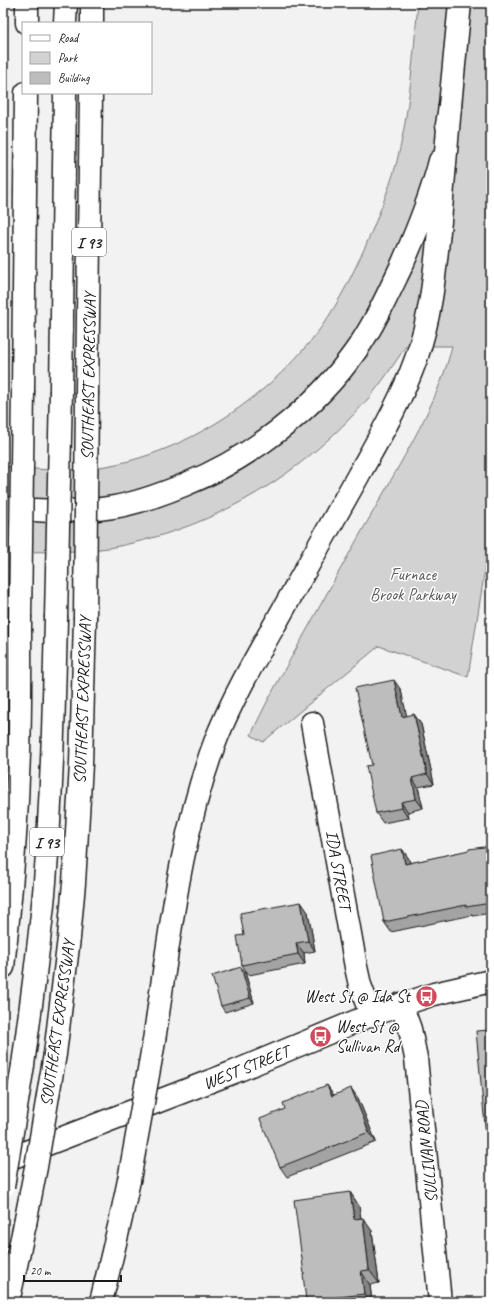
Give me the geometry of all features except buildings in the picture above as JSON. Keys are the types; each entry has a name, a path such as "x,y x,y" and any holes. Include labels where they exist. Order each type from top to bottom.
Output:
{"main road":[{"path":"27,3 27,22"},
{"path":"65,22 66,3"},
{"path":"92,3 92,22"},
{"path":"101,1302 129,1180 153,1047 179,881 199,789 228,711 384,431 405,387 423,338 434,286 460,3"},
{"path":"458,24 465,3"},
{"name":"I 93","path":"3,967 15,835 20,718 26,94"},
{"name":"I 93","path":"3,1187 23,1065 40,935 52,762 61,391 64,94"},
{"name":"SOUTHEAST EXPRESSWAY","path":"8,1302 36,1167 55,1054 69,938 82,764 91,94"},
{"path":"3,508 56,511 86,510 115,506 144,499 172,490 201,478 226,465 252,450 297,415 338,373 356,350 386,299 426,208 440,157 450,106"},
{"name":"IDA STREET","path":"312,724 356,967 360,984 371,1015"},
{"name":"WEST STREET","path":"3,1161 227,1075 371,1015 434,994 491,981"},
{"name":"SULLIVAN ROAD","path":"401,1004 410,1029 416,1058 440,1302"}],"green space":[{"name":"Furnace Brook Parkway","path":"418,3 491,3 491,531 468,677 379,646 263,742 251,735 279,680 337,574 415,438 433,401 452,346 406,346 383,380 342,427 287,473 258,492 226,509 194,524 160,536 124,545 94,550 64,552 3,552 3,466 62,470 81,469 116,464 150,455 184,441 216,423 247,402 275,379 300,353 322,326 346,287 366,245 396,165 405,125"}],"place":[{"name":"West St @ Ida St","path":"426,996"},
{"name":"West St @ Sullivan Rd","path":"321,1036"}]}
